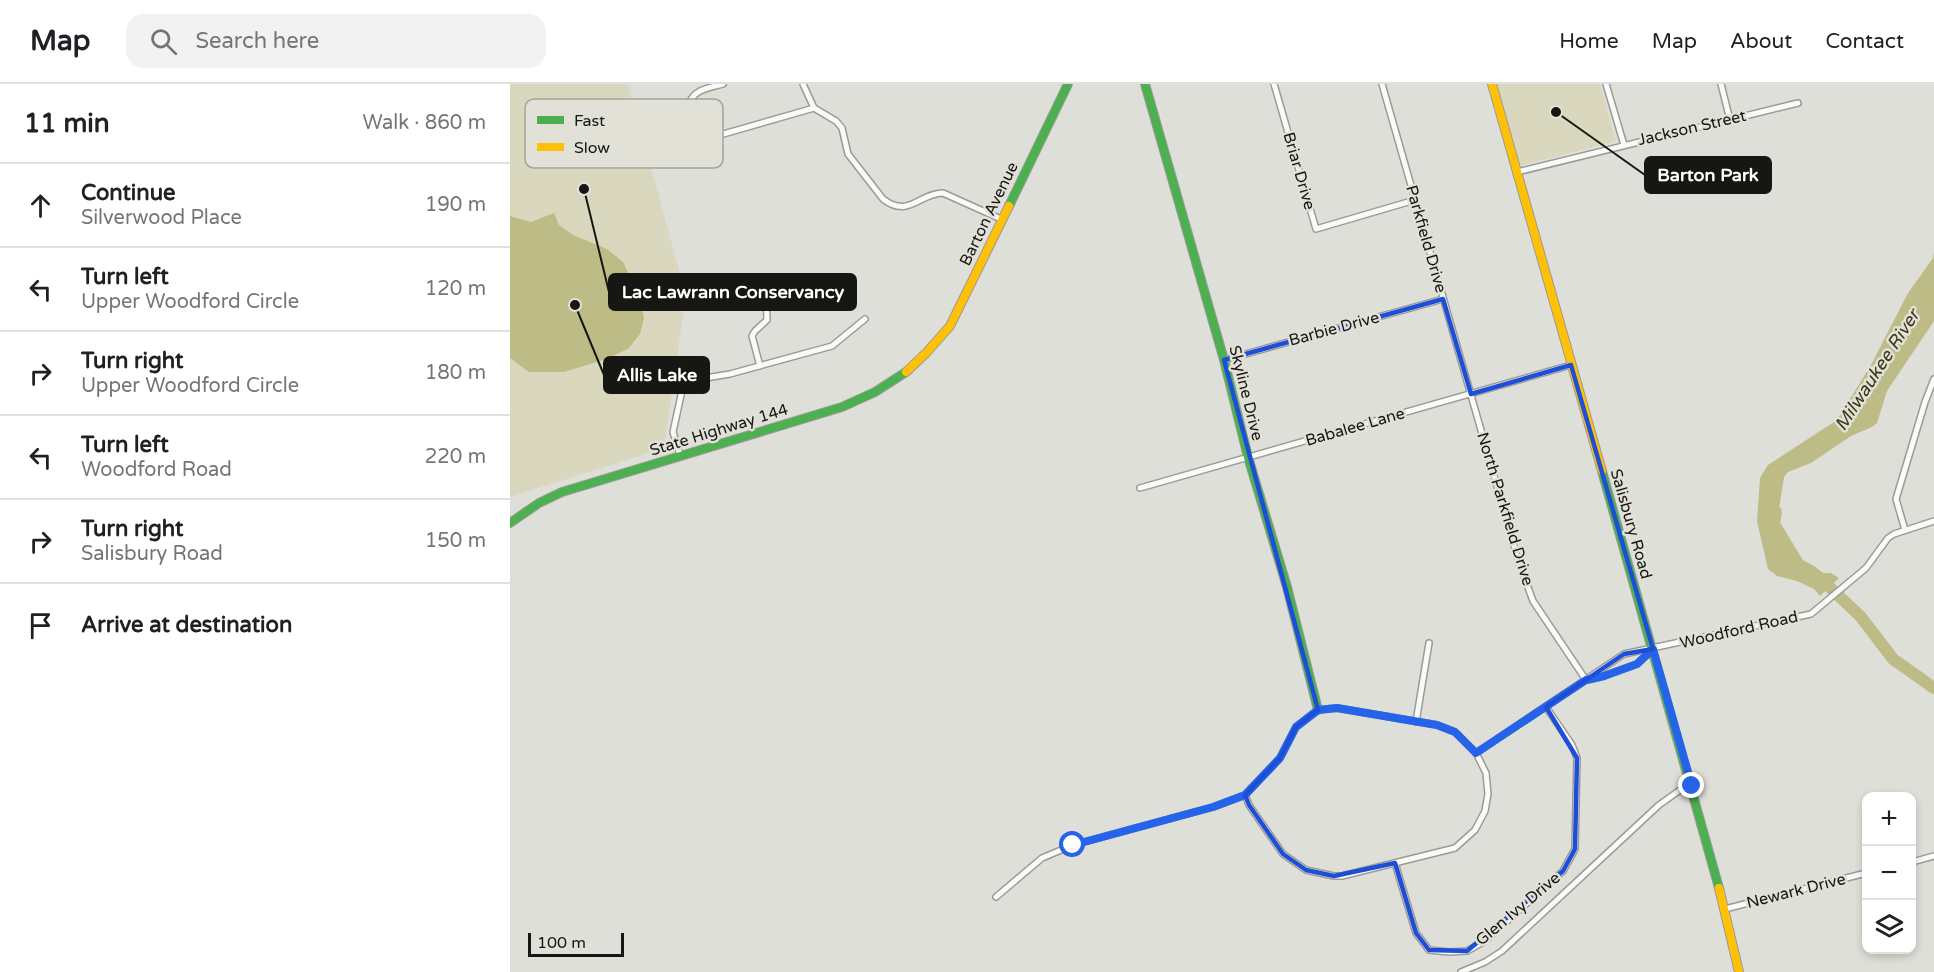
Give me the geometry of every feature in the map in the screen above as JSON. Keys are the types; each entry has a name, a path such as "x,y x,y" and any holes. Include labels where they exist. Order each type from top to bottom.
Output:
{"street":[{"path":"691,99 698,91 723,84"},
{"path":"803,84 814,108 836,121 842,128 848,154 883,199 890,204 904,207 934,193 943,193 1001,219"},
{"name":"Barton Avenue","path":"930,352 950,326 1068,84"},
{"name":"Skyline Drive","path":"1145,84 1224,360 1248,457 1287,586 1318,710"},
{"path":"1274,85 1281,84"},
{"name":"Parkfield Drive","path":"1382,84 1471,394"},
{"name":"Salisbury Road","path":"1492,84 1692,786 1725,909 1730,940 1739,972"},
{"path":"1606,84 1624,145"},
{"path":"1720,84 1730,120"},
{"name":"Briar Drive","path":"1274,85 1316,229 1415,200"},
{"name":"Jackson Street","path":"1517,172 1798,103"},
{"path":"723,134 814,108"},
{"path":"760,366 752,336 767,320 766,293"},
{"name":"Barbie Drive","path":"1224,360 1443,299"},
{"path":"680,455 673,432 683,386 693,380 729,374 832,346 865,319"},
{"name":"State Highway 144","path":"510,523 539,502 555,495 842,407 871,395 901,377 930,352"},
{"name":"Babalee Lane","path":"1140,488 1571,365"},
{"path":"1905,530 1896,499 1925,402 1934,380"},
{"name":"North Parkfield Drive","path":"1471,394 1519,562 1533,601 1586,680"},
{"name":"Woodford Road","path":"1476,753 1624,654 1811,614 1866,568 1888,538 1934,521"},
{"path":"1416,722 1429,643"},
{"name":"Woodford Road","path":"1586,680 1637,664 1653,649"},
{"name":"Glen Ivy Drive","path":"1395,862 1416,933 1429,950 1449,952 1467,951 1485,941 1563,871 1575,849 1577,758 1572,745 1546,707"},
{"path":"996,897 1042,858 1073,845 1213,807 1245,795 1280,758 1296,727 1318,710 1337,708 1437,725 1455,732 1476,753 1486,773 1488,794 1485,811 1475,830 1455,848 1334,876 1306,870 1283,854 1249,805 1245,795"},
{"path":"1461,972 1485,962 1502,951 1659,805 1680,790 1692,786"},
{"path":"1916,861 1934,856"},
{"name":"Newark Drive","path":"1725,909 1862,874"}],"highlighted area":[{"path":"1443,299 1471,394 1571,365 1653,649 1624,654 1546,707 1577,758 1575,849 1563,871 1467,951 1429,950 1416,933 1395,863 1334,876 1306,870 1283,854 1249,805 1245,795 1280,758 1296,727 1318,710 1224,360"}],"green space":[{"path":"510,84 628,84 632,99 525,99 525,168 651,168 686,295 664,448 510,497"},
{"path":"1496,84 1600,84 1616,141 1520,166"}],"water":[{"path":"554,213 559,225 573,235 607,249 623,262 637,291 644,318 640,334 628,349 606,359 564,372 529,372 510,358 510,216 531,222"},
{"name":"Milwaukee River","path":"1934,251 1934,321 1887,391 1877,423 1851,436 1811,463 1788,472 1784,477 1775,534 1787,549 1799,558 1822,573 1831,573 1839,578 1820,596 1814,589 1797,581 1777,576 1768,569 1757,521 1760,478 1768,465 1837,420 1871,365 1908,293 1933,258"}],"waterway":[{"name":"Milwaukee River","path":"1776,512 1774,524 1799,565"},
{"name":"Milwaukee River","path":"1819,577 1861,617 1893,659 1934,688"}],"traffic: fast":[{"path":"1009,206 1068,84"},
{"path":"1145,84 1224,360 1248,457 1287,587 1318,710"},
{"path":"510,523 539,503 562,492 842,407 875,392 906,372"},
{"path":"1602,471 1719,888"}],"traffic: slow":[{"path":"1492,84 1602,471"},
{"path":"906,372 950,326 1009,206"},
{"path":"1719,888 1739,972"}],"place":[{"name":"Barton Park","path":"1556,112"},
{"name":"Lac Lawrann Conservancy","path":"584,189"},
{"name":"Allis Lake","path":"575,305"}],"route":[{"path":"1073,845 1213,807 1245,795 1280,758 1296,727 1318,710 1337,708 1437,725 1455,732 1476,753 1586,680 1637,664 1653,649 1692,786"}]}
